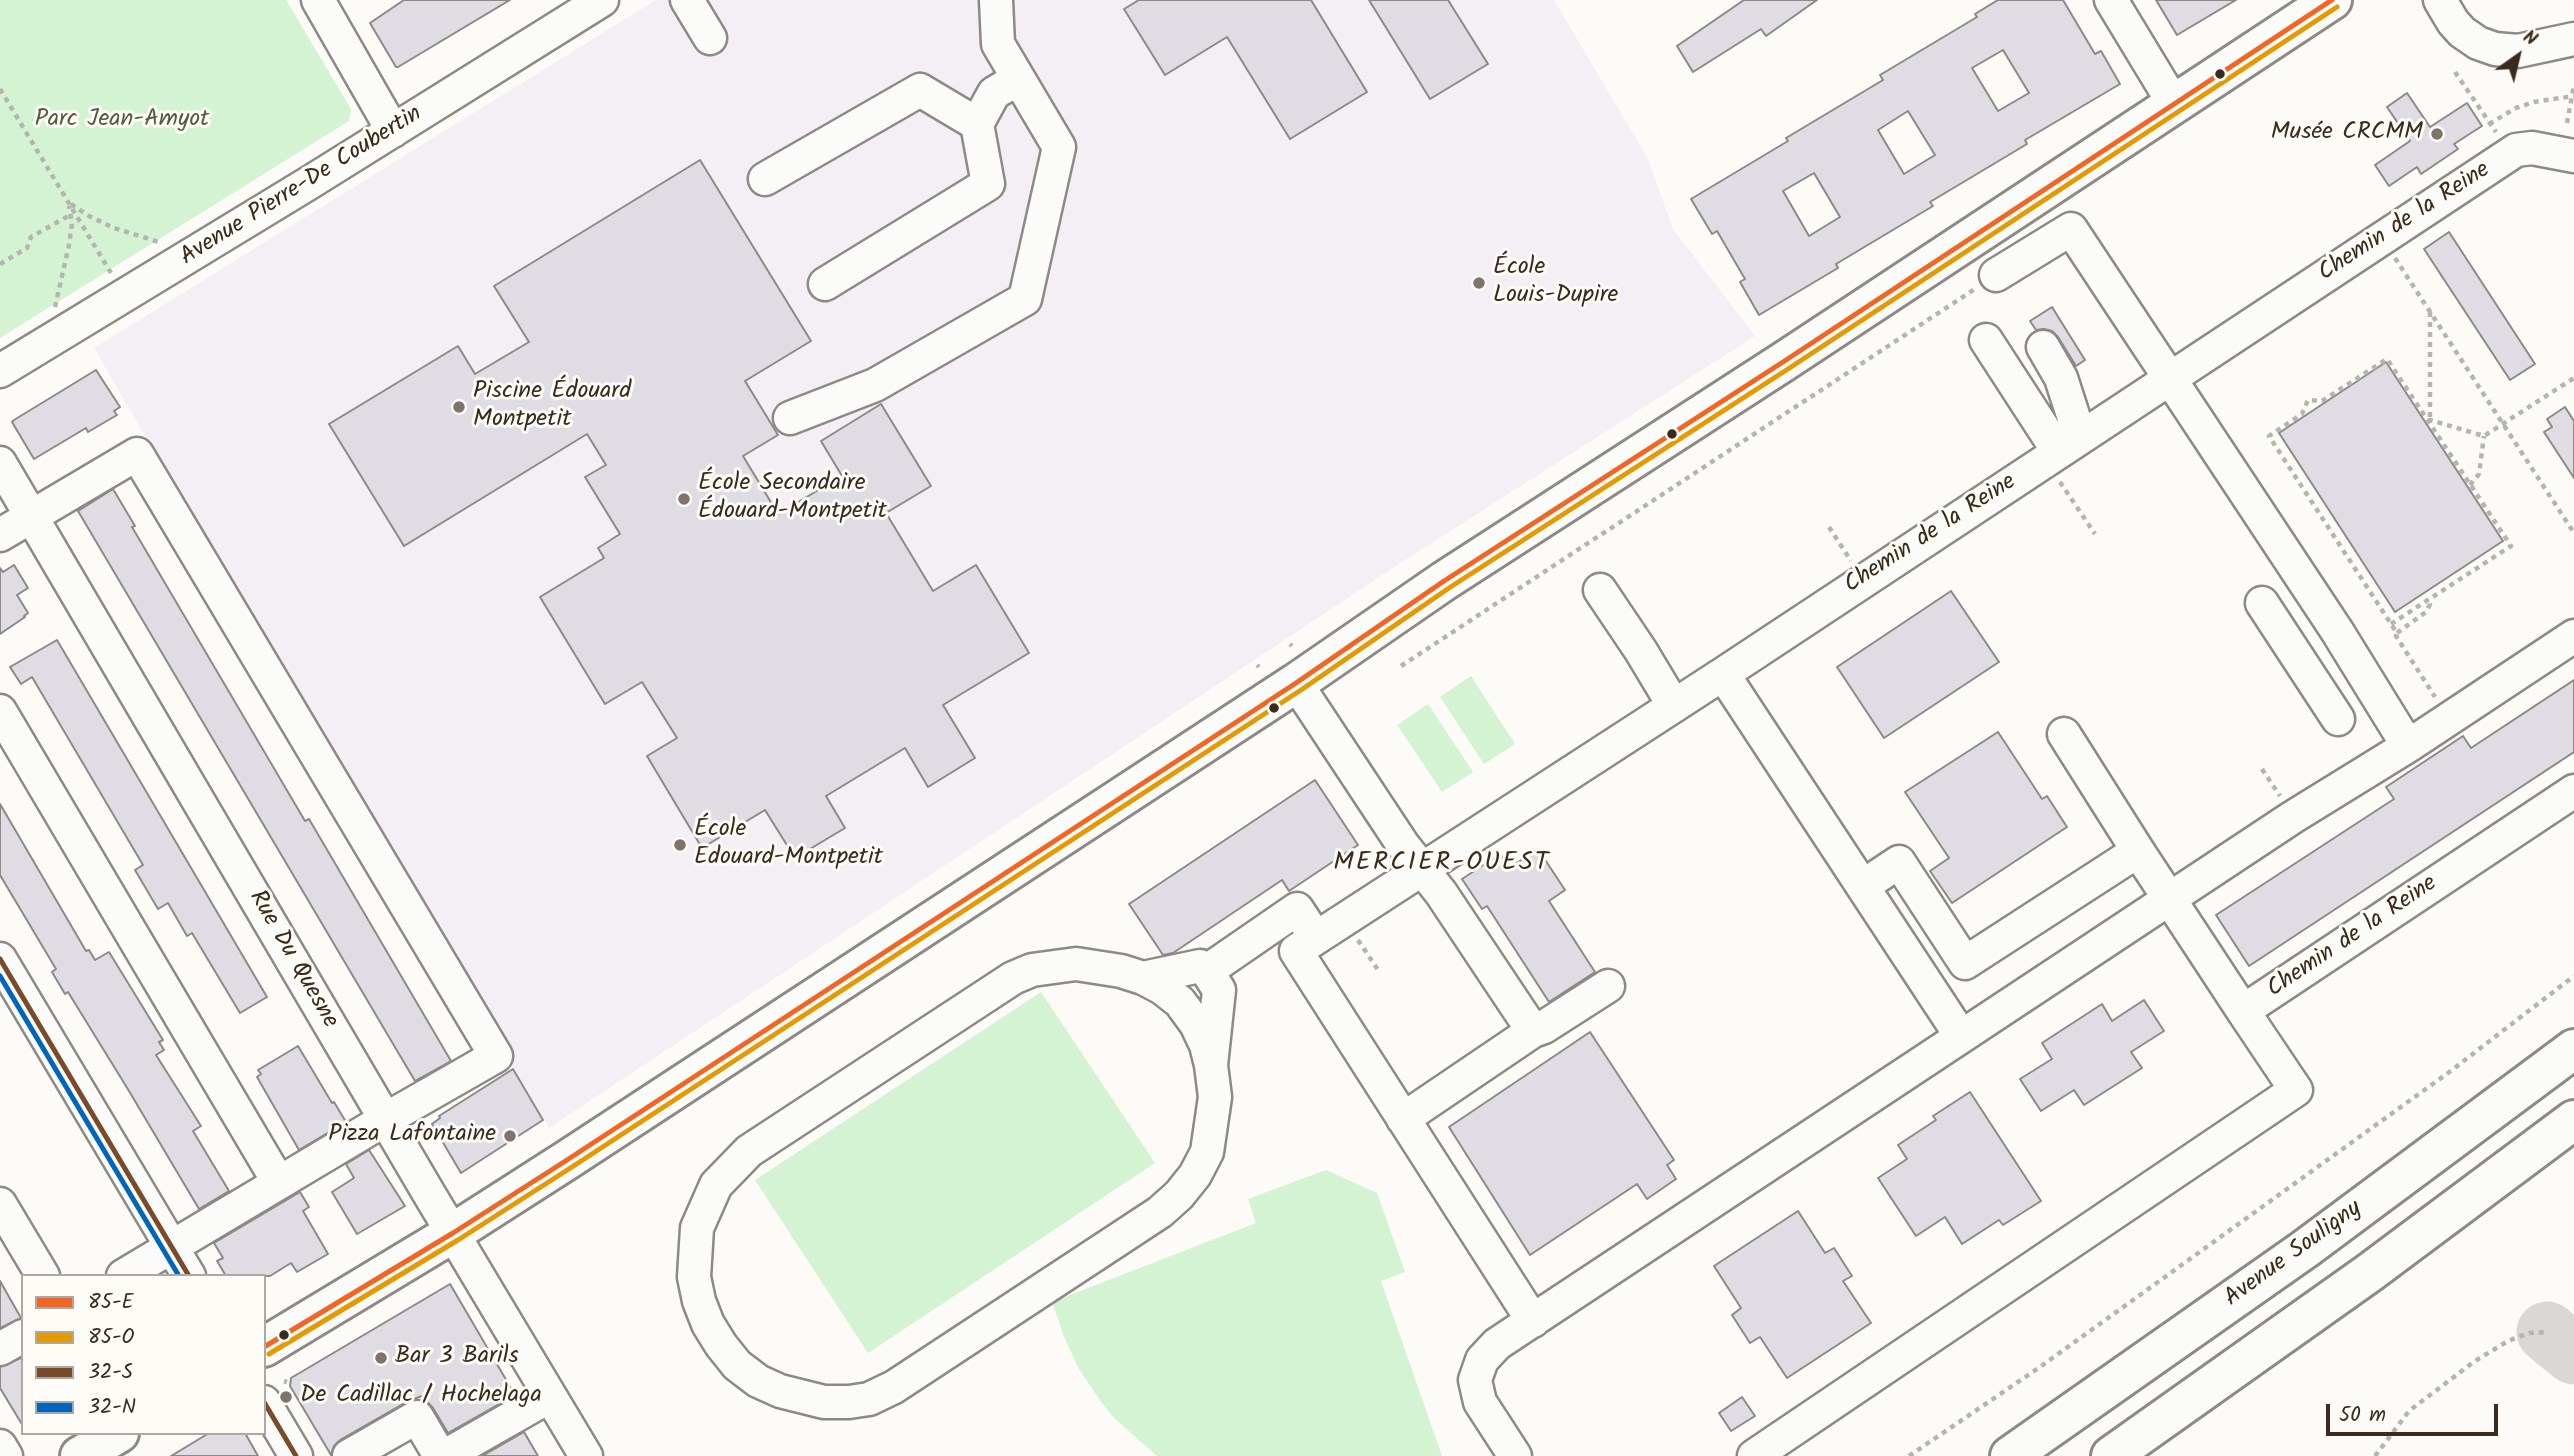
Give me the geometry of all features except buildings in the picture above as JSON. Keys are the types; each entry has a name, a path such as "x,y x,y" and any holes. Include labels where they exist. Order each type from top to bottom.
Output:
{"main road":[{"path":"266,1346 453,1233 1296,683 1456,573 2332,0"},
{"name":"Avenue Souligny","path":"2010,1456 2316,1241 2574,1049"},
{"path":"2112,1456 2359,1280 2574,1121"},
{"path":"80,1456 116,1435"}],"street":[{"path":"319,0 393,131"},
{"name":"Avenue Pierre-De Coubertin","path":"0,371 602,0"},
{"path":"687,0 710,38"},
{"path":"790,418 875,385 1025,299 1059,147 998,44 996,0"},
{"path":"2111,0 2174,104"},
{"path":"2440,0 2462,32 2478,43 2496,49 2518,51 2574,39"},
{"path":"825,284 988,184 977,124 994,93 1018,79"},
{"path":"765,179 920,90 977,124"},
{"name":"Chemin de la Reine","path":"1306,944 1723,674 2516,150 2532,148 2574,156"},
{"path":"1996,275 2071,229 2337,631 2408,746"},
{"path":"1986,340 2069,444"},
{"path":"2043,347 2061,378 2069,444"},
{"path":"0,535 137,454 496,1056 126,1274"},
{"name":"Rue Du Quesne","path":"0,463 586,1456"},
{"path":"1600,590 1674,706"},
{"path":"2262,603 2338,719"},
{"path":"2297,657 2337,631"},
{"path":"1516,1456 1480,1402 1475,1380 1482,1360 1497,1344 2293,817 2408,746 2574,636"},
{"path":"1723,674 1961,1036"},
{"path":"1296,683 1533,1031"},
{"path":"0,711 279,1183"},
{"name":"Chemin de la Reine","path":"2064,734 2243,1012 2574,791"},
{"path":"1863,886 1899,862 1965,963 2138,851"},
{"path":"1207,971 1297,909 1306,944 1403,1119 1533,1321"},
{"path":"0,958 188,1274"},
{"path":"1076,964 1111,968 1143,978 1180,1002 1196,1024 1206,1045 1211,1065 1215,1097 1207,1152 1195,1175 1179,1195 1160,1212 894,1387 869,1399 824,1402 803,1399 758,1381 737,1364 708,1324 694,1277 697,1228 705,1205 716,1185 749,1151 1013,978 1051,966 1076,964"},
{"path":"1143,978 1199,966 1207,971 1219,990 1211,1065"},
{"path":"1403,1119 1533,1031 1544,1027 1608,986"},
{"path":"1754,1456 2296,1090 2243,1012"},
{"path":"0,1204 42,1274"},
{"path":"0,1349 21,1337"},
{"path":"278,1388 296,1456"},
{"path":"349,1456 417,1417 443,1456 550,1396"},
{"path":"0,1446 6,1456"}],"path":[{"path":"2455,72 2497,134"},
{"path":"2567,123 2574,85"},
{"path":"0,89 111,273"},
{"path":"2489,124 2516,108 2533,102 2573,96"},
{"path":"0,102 7,103"},
{"path":"55,307 66,266 72,224 68,202"},
{"path":"68,202 106,224 160,243"},
{"path":"0,264 27,248 32,237 70,215"},
{"path":"2391,253 2574,533"},
{"path":"1401,666 1996,275"},
{"path":"2429,420 2430,312"},
{"path":"2391,624 2511,546 2387,359 2322,401 2308,400 2302,414 2269,436 2442,708"},
{"path":"2429,420 2484,436 2574,378"},
{"path":"2470,485 2479,474 2484,436"},
{"path":"2063,488 2095,534"},
{"path":"1829,527 1845,552"},
{"path":"2396,633 2426,612 2430,604 2428,600"},
{"path":"2262,769 2280,794"},
{"path":"1363,948 1380,973"},
{"path":"1909,1456 2040,1367 2426,1090 2574,976"},
{"path":"2375,1456 2409,1410 2475,1361 2508,1341 2547,1332"}],"shaded area":[{"name":"École Edouard-Montpetit","path":"656,0 1554,0 1648,159 1673,229 1755,336 1402,562 549,1128 94,348"}],"green space":[{"name":"Parc Jean-Amyot","path":"0,0 286,0 351,109 349,121 0,338"},
{"path":"1471,676 1515,744 1484,764 1440,697"},
{"path":"1428,704 1473,772 1442,792 1397,725"},
{"path":"1041,992 1155,1163 868,1353 755,1180"},
{"path":"1326,1170 1377,1193 1405,1272 1381,1281 1442,1456 1157,1456 1113,1417 1097,1396 1079,1369 1052,1302 1256,1223 1248,1199"}],"taxiway":[{"path":"2547,1332 2574,1354"}],"transit line":[{"name":"85-E","path":"266,1346 453,1233 567,1160 1296,683 1444,581 1783,362 2332,0"},
{"name":"85-O","path":"269,1354 458,1240 572,1167 1301,690 1449,588 1788,369 2337,7"},
{"name":"32-S","path":"0,959 188,1274"},
{"name":"32-N","path":"0,976 178,1274"},
{"name":"32-S","path":"266,1405 296,1456"}],"place":[{"name":"Musée CRCMM","path":"2437,134"},
{"name":"École Louis-Dupire","path":"1479,283"},
{"name":"Piscine Édouard Montpetit","path":"459,407"},
{"name":"École Secondaire Édouard-Montpetit","path":"684,499"},
{"name":"École Edouard-Montpetit","path":"680,845"},
{"name":"Pizza Lafontaine","path":"510,1136"},
{"name":"Bar 3 Barils","path":"381,1358"},
{"name":"De Cadillac / Hochelaga","path":"286,1397"}],"district":[{"name":"MERCIER-OUEST","path":"1442,865"}]}
